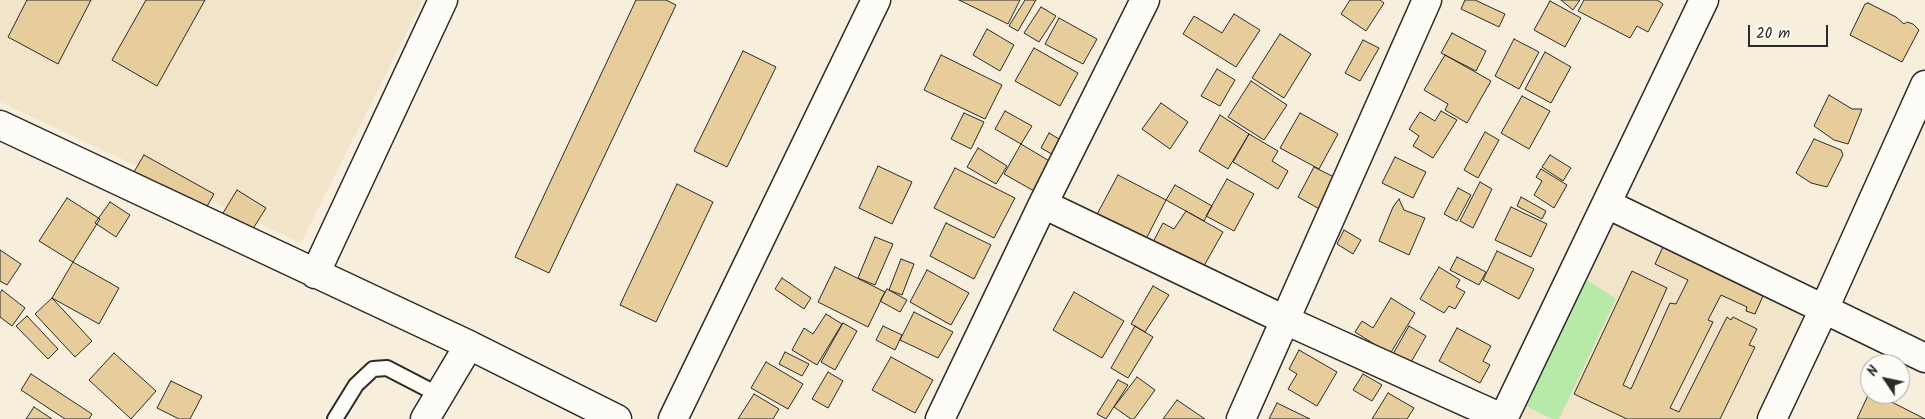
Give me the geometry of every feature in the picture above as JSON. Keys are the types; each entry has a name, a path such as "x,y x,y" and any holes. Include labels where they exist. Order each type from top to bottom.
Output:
{"street":[{"path":"315,274 443,0"},
{"path":"673,419 876,0"},
{"path":"940,419 1043,204 1145,0"},
{"path":"1241,419 1426,0"},
{"path":"1043,204 1285,320 1503,419 1704,0"},
{"path":"1772,419 1925,85"},
{"path":"0,125 469,345 617,419"},
{"path":"1606,204 1925,358"},
{"path":"425,419 469,345"}],"lane":[{"path":"335,419 356,385 373,369 387,368 439,395"}],"shaded area":[{"path":"0,0 423,0 301,243 0,102"},
{"path":"1607,204 1824,309 1772,419 1504,419"}],"green space":[{"path":"1584,278 1616,299 1559,419 1552,419 1522,404"}],"building":[{"path":"27,0 91,0 58,64 8,37"},
{"path":"146,0 205,0 157,86 112,60"},
{"path":"636,0 666,0 676,5 549,273 515,257"},
{"path":"959,0 1020,0 1008,24"},
{"path":"1025,0 1036,0 1018,31 1009,26"},
{"path":"1350,0 1380,0 1384,3 1366,31 1341,14"},
{"path":"1465,0 1475,0 1505,14 1499,27 1461,9"},
{"path":"1561,0 1580,0 1573,10"},
{"path":"1584,0 1657,0 1663,4 1648,32 1637,26 1630,38 1578,11"},
{"path":"1550,1 1581,18 1565,47 1534,30"},
{"path":"1868,3 1896,17 1904,24 1907,22 1913,24 1919,30 1902,62 1850,35 1865,4"},
{"path":"1041,7 1056,16 1039,42 1024,33"},
{"path":"1234,14 1260,30 1236,67 1183,34 1194,16 1222,33"},
{"path":"1059,18 1097,39 1083,64 1045,44"},
{"path":"987,29 1014,45 1000,71 973,55"},
{"path":"1452,33 1486,51 1476,71 1441,53"},
{"path":"1280,34 1311,54 1284,98 1252,78"},
{"path":"1514,39 1539,52 1519,89 1495,76"},
{"path":"1363,40 1379,48 1360,81 1345,73"},
{"path":"1034,48 1078,73 1060,106 1015,81"},
{"path":"743,51 776,67 727,167 694,151"},
{"path":"1545,52 1571,67 1551,103 1525,89"},
{"path":"941,55 1002,85 985,119 924,90"},
{"path":"1445,55 1491,81 1467,123 1445,110 1448,104 1424,90"},
{"path":"1217,69 1235,80 1220,106 1201,96"},
{"path":"1251,81 1287,105 1264,140 1228,117"},
{"path":"1829,95 1852,109 1862,109 1848,144 1834,140 1814,126"},
{"path":"1522,96 1550,111 1529,149 1501,133"},
{"path":"1161,103 1188,122 1170,149 1142,129"},
{"path":"1005,111 1032,126 1021,144 995,129"},
{"path":"1441,111 1457,120 1433,158 1413,146 1419,136 1409,129 1420,112 1435,121"},
{"path":"964,113 984,122 971,149 951,139"},
{"path":"1300,113 1338,134 1319,169 1280,148"},
{"path":"1220,115 1249,134 1228,169 1199,151"},
{"path":"1485,132 1499,140 1478,178 1464,170"},
{"path":"1049,133 1064,142 1055,156 1041,148"},
{"path":"1249,134 1278,151 1272,161 1288,171 1278,189 1233,162"},
{"path":"1814,139 1841,150 1843,155 1827,187 1811,183 1796,173"},
{"path":"1021,144 1051,162 1034,191 1004,174"},
{"path":"978,148 1007,166 996,184 967,167"},
{"path":"144,155 214,194 201,217 131,177"},
{"path":"1550,155 1571,168 1563,181 1542,167"},
{"path":"1395,157 1426,172 1413,198 1382,183"},
{"path":"878,166 912,182 892,224 859,208"},
{"path":"1314,167 1340,180 1323,211 1298,197"},
{"path":"955,168 1015,198 994,238 934,208"},
{"path":"1541,169 1567,185 1554,208 1534,195 1542,181 1536,177"},
{"path":"1118,175 1166,200 1143,245 1095,218"},
{"path":"1227,179 1254,194 1234,231 1206,216"},
{"path":"1480,182 1492,189 1473,228 1460,221"},
{"path":"677,184 713,202 656,322 620,305"},
{"path":"1175,185 1212,206 1204,221 1166,200"},
{"path":"1458,188 1471,195 1457,221 1444,214"},
{"path":"237,190 266,208 249,235 220,218"},
{"path":"1521,197 1546,211 1542,219 1517,206"},
{"path":"67,198 100,219 73,262 39,241"},
{"path":"1399,199 1404,210 1425,218 1409,255 1379,241 1393,207"},
{"path":"110,202 130,215 116,237 95,223"},
{"path":"1511,207 1547,224 1531,257 1495,240"},
{"path":"1186,211 1223,232 1200,273 1151,246 1163,223 1174,229"},
{"path":"946,223 991,245 974,279 930,256"},
{"path":"1344,230 1361,240 1353,254 1337,244"},
{"path":"875,237 893,244 875,285 858,278"},
{"path":"1663,247 1763,296 1755,314 1746,311 1747,307 1721,295 1708,320 1713,322 1670,408 1679,412 1727,317 1731,320 1733,317 1757,329 1749,345 1755,347 1720,419 1627,419 1574,394 1632,271 1667,288 1623,385 1631,389 1670,303 1676,304 1688,280 1655,264"},
{"path":"0,250 21,264 7,285 0,281"},
{"path":"1497,251 1534,269 1519,299 1483,280"},
{"path":"1457,257 1486,272 1479,285 1450,270"},
{"path":"901,259 914,264 902,295 889,290"},
{"path":"73,262 119,288 99,324 52,298"},
{"path":"835,267 885,292 868,327 818,302"},
{"path":"1439,267 1460,280 1456,287 1465,292 1455,309 1449,306 1444,313 1420,299"},
{"path":"927,270 969,293 951,325 910,302"},
{"path":"782,278 811,298 804,309 775,289"},
{"path":"1153,286 1169,295 1145,332 1131,324"},
{"path":"887,289 907,300 900,312 880,301"},
{"path":"2,290 25,308 12,326 0,317 0,293"},
{"path":"1074,292 1124,321 1102,358 1053,330"},
{"path":"52,298 92,341 75,357 35,314"},
{"path":"1391,298 1415,313 1390,354 1355,332 1362,321 1373,328"},
{"path":"914,312 953,332 938,358 900,340"},
{"path":"826,314 842,324 817,365 792,350 804,328 813,334"},
{"path":"27,316 58,349 48,359 16,326"},
{"path":"843,323 857,331 835,370 821,362"},
{"path":"883,326 902,335 895,350 876,340"},
{"path":"1135,326 1153,337 1128,378 1111,368"},
{"path":"1409,326 1426,336 1410,364 1393,354"},
{"path":"1457,328 1491,346 1483,361 1490,365 1480,383 1439,361"},
{"path":"1299,350 1337,372 1317,406 1288,389 1297,374 1289,369"},
{"path":"785,352 809,364 802,376 779,364"},
{"path":"114,353 156,391 131,419 89,380"},
{"path":"891,357 933,380 915,413 872,390"},
{"path":"766,362 803,384 788,409 751,388"},
{"path":"828,372 843,381 828,408 812,399"},
{"path":"31,374 92,414 89,419 65,419 21,390"},
{"path":"1363,374 1382,385 1372,401 1353,390"},
{"path":"1137,377 1155,390 1134,419 1131,419 1114,407"},
{"path":"1118,380 1128,385 1106,419 1097,414"},
{"path":"171,381 202,396 190,419 179,419 157,408"},
{"path":"1388,393 1414,408 1407,419 1372,419"},
{"path":"754,394 779,409 773,419 738,419"},
{"path":"1177,400 1205,419 1163,419"},
{"path":"1277,403 1310,419 1269,419"},
{"path":"1864,404 1896,404 1925,419 1857,419"},
{"path":"34,407 52,419 26,419"}]}
